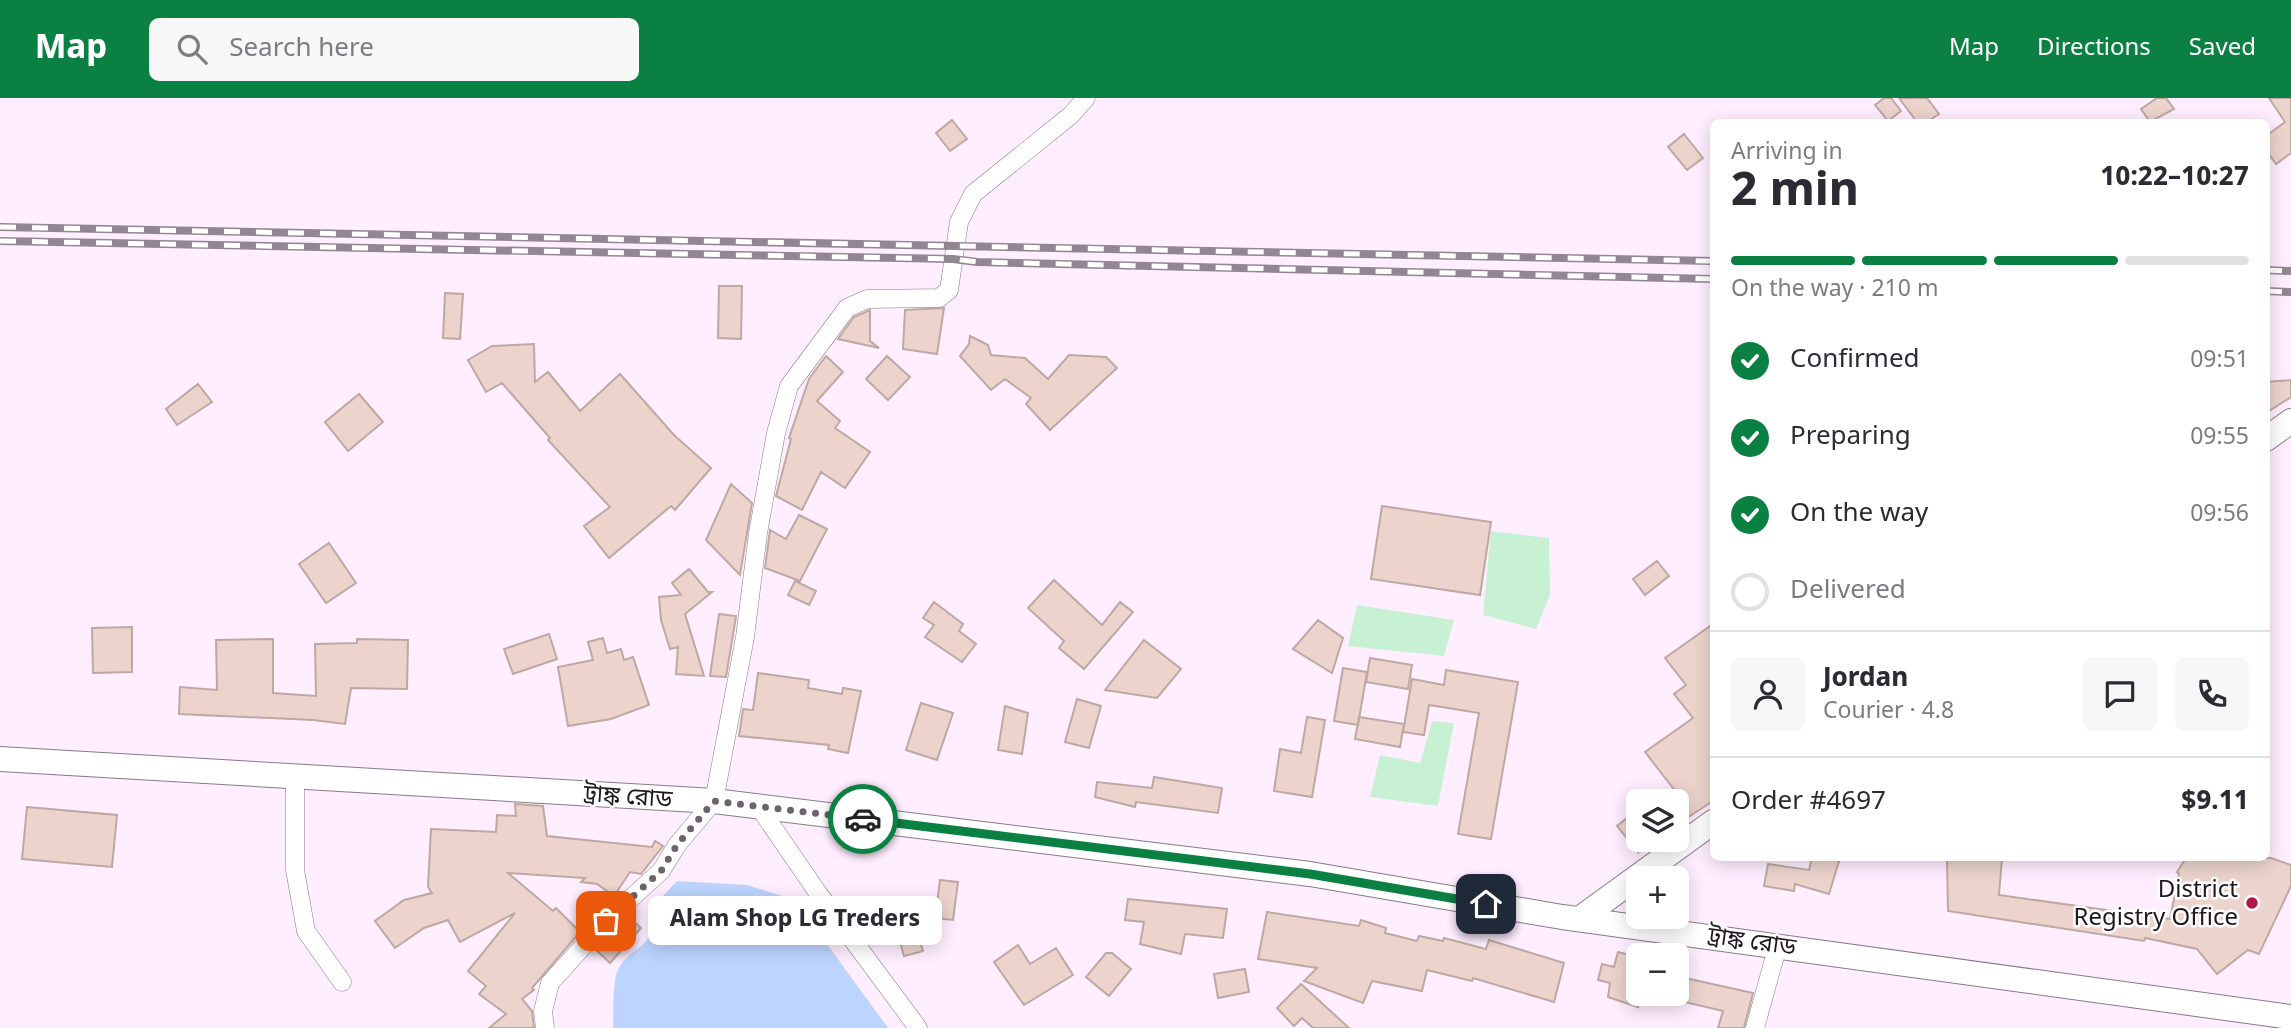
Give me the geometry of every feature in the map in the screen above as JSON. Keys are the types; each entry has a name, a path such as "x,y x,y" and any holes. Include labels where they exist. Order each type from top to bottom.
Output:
{"main road":[{"path":"2270,436 2291,421"},
{"name":"ট্রাঙ্ক রোড","path":"0,760 714,801 1310,874 1562,917 2291,1017"},
{"path":"1582,918 1710,824"}],"street":[{"path":"545,1028 543,1011 550,983 606,921 661,871 677,845 714,801 745,637 758,533 776,433 789,386 848,308 867,299 939,298 949,289 959,222 974,194 1071,114 1086,98"},
{"path":"295,776 295,870 306,931 342,982"},
{"path":"760,807 818,893 918,1028"},
{"path":"1755,1028 1778,945"}],"green space":[{"path":"1491,531 1549,538 1550,595 1536,629 1483,615"},
{"path":"1357,605 1454,620 1444,656 1348,646"},
{"path":"1432,721 1454,723 1438,806 1370,797 1380,755 1420,763"}],"water":[{"path":"677,881 747,885 795,900 888,1028 613,1028 617,972 622,963 646,941 653,923 652,908"}],"building":[{"path":"1884,98 1891,98 1901,111 1886,119 1875,105"},
{"path":"1899,98 1927,98 1939,114 1932,119 1915,119"},
{"path":"2157,98 2166,98 2174,109 2156,119 2148,119 2141,109"},
{"path":"2269,98 2291,98 2291,153 2276,164 2270,156 2270,133 2285,122"},
{"path":"952,120 967,139 950,151 936,133"},
{"path":"1684,134 1703,158 1687,170 1668,147"},
{"path":"719,286 742,286 741,339 718,338"},
{"path":"445,293 463,294 460,339 443,338"},
{"path":"944,308 937,354 903,349 905,310"},
{"path":"870,310 870,341 879,348 838,339 854,317"},
{"path":"970,336 988,345 991,355 1025,358 1048,379 1069,355 1106,357 1117,368 1050,430 1026,404 1031,398 1005,379 991,390 960,356 969,344"},
{"path":"534,344 535,382 548,372 580,411 620,374 674,435 711,468 675,510 671,506 609,558 584,526 610,507 548,440 550,438 502,383 486,392 468,360 492,346"},
{"path":"826,356 843,372 817,401 840,421 835,428 870,452 845,488 821,472 802,510 776,496 791,439 789,438 809,379"},
{"path":"887,356 910,377 888,400 866,379"},
{"path":"2291,380 2291,397 2270,410 2270,382"},
{"path":"198,384 212,402 177,425 166,409"},
{"path":"359,394 383,422 348,451 325,422"},
{"path":"731,484 752,503 740,575 706,540"},
{"path":"1382,506 1491,522 1480,595 1371,579"},
{"path":"799,515 827,529 800,581 765,568 770,530 786,539"},
{"path":"329,543 356,583 326,603 299,564"},
{"path":"1657,561 1669,576 1645,595 1633,579"},
{"path":"689,569 708,592 712,592 685,614 704,676 676,674 678,647 670,649 661,620 659,597 681,595 672,583"},
{"path":"1054,580 1102,625 1120,602 1133,612 1084,669 1059,648 1064,641 1028,608"},
{"path":"795,581 816,591 809,605 788,595"},
{"path":"934,602 963,624 959,631 976,644 962,662 925,637 934,625 923,618"},
{"path":"719,614 736,616 726,677 710,676"},
{"path":"1318,620 1343,638 1332,673 1293,649"},
{"path":"1710,626 1710,803 1689,817 1689,789 1674,789 1645,752 1693,718 1674,694 1686,685 1665,658"},
{"path":"132,627 132,672 93,673 92,628"},
{"path":"549,634 557,659 513,674 504,649"},
{"path":"603,638 607,653 621,649 624,660 633,657 649,705 611,719 568,726 558,667 593,660 588,642"},
{"path":"273,639 273,693 316,696 315,644 357,643 357,639 408,640 407,689 351,688 345,724 179,714 180,687 217,690 216,640"},
{"path":"1144,640 1181,669 1157,698 1105,690"},
{"path":"1370,658 1412,665 1408,689 1366,682"},
{"path":"1343,668 1367,672 1358,725 1334,721"},
{"path":"1446,670 1518,682 1491,839 1458,834 1479,713 1429,705 1424,735 1403,732 1412,679 1444,685"},
{"path":"758,673 809,680 808,688 842,694 843,688 861,691 848,753 828,749 829,745 739,736 743,709 753,710"},
{"path":"1077,699 1101,706 1089,748 1065,742"},
{"path":"921,703 953,713 937,760 906,750"},
{"path":"1005,706 1028,713 1022,754 998,750"},
{"path":"1307,717 1325,720 1312,797 1274,791 1280,749 1301,753"},
{"path":"1359,717 1404,724 1400,747 1355,739"},
{"path":"1154,777 1222,788 1218,813 1136,802 1135,807 1095,797 1097,782 1152,788"},
{"path":"515,804 543,806 547,836 652,847 655,841 663,846 641,874 630,872 614,896 597,884 581,882 585,878 508,873 553,911 556,908 580,932 532,988 534,990 522,999 532,1011 534,1028 489,1028 506,1014 479,994 486,986 468,971 515,913 460,942 448,920 424,928 395,948 375,921 404,900 432,893 428,887 431,829 496,832 497,815 516,816"},
{"path":"27,807 117,815 112,867 22,859"},
{"path":"1626,819 1626,837 1617,826"},
{"path":"2271,858 2291,865 2291,886 2259,954 2248,950 2217,974 2197,949 2145,938 2144,941 1948,911 1947,861 2002,861 1999,895 2170,919 2179,874 2177,872 2184,861 2270,861"},
{"path":"1811,861 1839,861 1829,894 1795,884 1794,891 1764,886 1768,864 1809,870"},
{"path":"940,880 958,882 953,920 935,918"},
{"path":"1128,899 1227,909 1223,938 1185,934 1181,954 1140,944 1144,922 1125,920"},
{"path":"909,905 923,951 904,956 891,910"},
{"path":"1267,912 1359,926 1361,920 1386,928 1385,933 1417,941 1419,936 1443,941 1444,938 1486,949 1489,940 1564,963 1554,1002 1473,978 1472,981 1427,970 1422,991 1372,981 1363,1003 1304,981 1317,968 1258,959"},
{"path":"628,916 641,928 610,963 596,950"},
{"path":"1018,945 1030,964 1056,948 1073,975 1024,1005 994,962"},
{"path":"1618,952 1626,954 1626,1003 1608,997 1610,983 1598,980 1602,964 1614,967"},
{"path":"1106,953 1112,953 1131,969 1109,996 1086,977"},
{"path":"1245,969 1249,992 1218,998 1214,974"},
{"path":"1689,979 1753,993 1744,1028 1718,1028 1723,1011 1689,1003"},
{"path":"1301,984 1349,1028 1313,1028 1302,1018 1294,1026 1277,1008"}],"railway":[{"path":"0,227 1710,261"},
{"path":"0,241 953,259 977,262 1710,279"},
{"path":"2270,270 2291,271"},
{"path":"2270,291 2291,292"}],"way so far":[{"path":"606,921 661,871 677,845 714,801 863,819"}],"place":[{"name":"District Registry Office","path":"2252,903"},
{"name":"Alam Shop LG Treders","path":"606,921"}],"route":[{"path":"863,819 1310,874 1486,904"}]}
